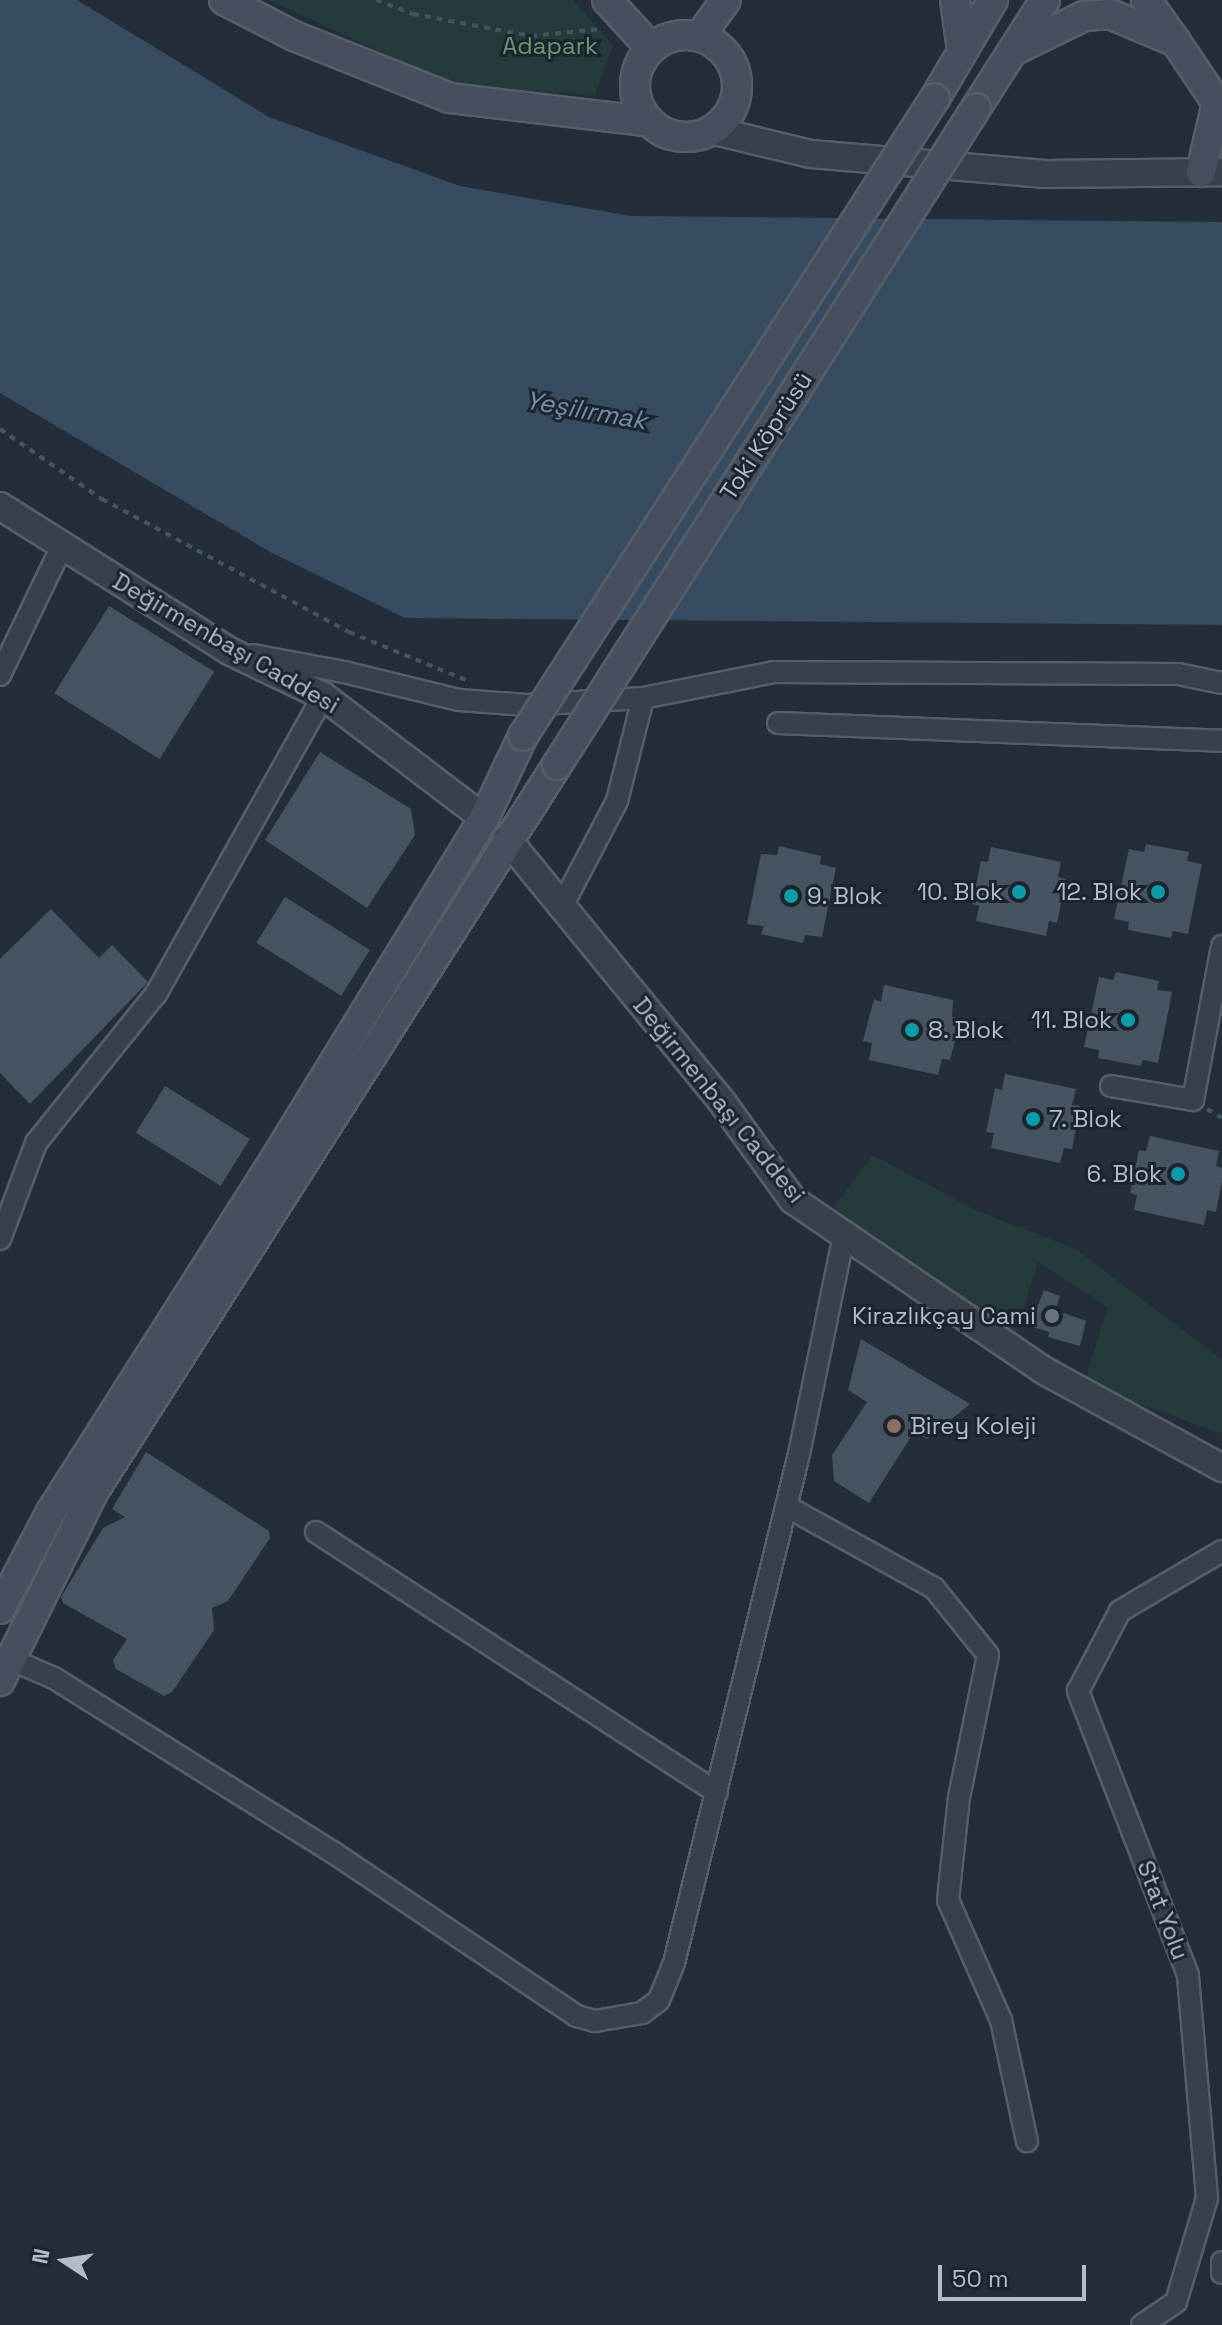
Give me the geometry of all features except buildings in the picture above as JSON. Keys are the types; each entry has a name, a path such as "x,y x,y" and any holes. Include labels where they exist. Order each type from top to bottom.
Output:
{"main road":[{"path":"224,0 294,36 450,98 650,122 679,137 711,130 724,120 733,106 735,71 721,50 700,36 683,35 666,39 651,48 636,77 635,93 650,122"},
{"path":"607,0 627,26 651,48"},
{"path":"700,36 726,0"},
{"path":"955,0 962,50"},
{"path":"0,1609 51,1512 277,1156 484,818 523,736 935,98 993,0"},
{"name":"Toki Köprüsü","path":"5,1670 94,1491 507,839 1045,0"},
{"path":"1146,0 1217,103 1211,172"},
{"path":"1013,51 1084,16 1110,14 1176,42"}],"street":[{"path":"711,130 811,154 1014,172 1211,172"},
{"name":"Değirmenbaşı Caddesi","path":"0,506 229,651 323,696 484,818"},
{"path":"0,675 62,546"},
{"path":"229,651 344,672 459,700 527,705 643,698 774,672 1178,674 1222,683"},
{"path":"0,1239 36,1143 156,994 323,696"},
{"path":"562,906 617,801 643,698"},
{"path":"778,723 1222,741"},
{"name":"Değirmenbaşı Caddesi","path":"507,839 722,1102 793,1200 1043,1370 1221,1468"},
{"path":"1111,1086 1193,1100 1222,946"},
{"path":"5,1670 54,1678 334,1853 577,2016 595,2021 642,2013 659,2000 674,1963 786,1506 844,1235"},
{"path":"786,1506 934,1588 988,1655 959,1797 948,1900 1001,2020 1027,2141"},
{"path":"316,1532 717,1792"},
{"name":"Stat Yolu","path":"1142,2325 1176,2302 1207,2198 1188,1975 1078,1691 1120,1611 1222,1551"},
{"path":"1222,2262 1222,2273"}],"path":[{"path":"376,0 413,14 531,36 627,26"},
{"path":"0,429 102,499 349,632 472,683"}],"green space":[{"name":"Adapark","path":"269,0 573,0 613,45 595,95 454,86"},
{"path":"873,1155 975,1210 1076,1249 1222,1360 1222,1434 1084,1383 1108,1307 1038,1262 1013,1342 861,1231 834,1207"}],"water":[{"name":"Yeşilırmak","path":"0,0 77,0 269,117 460,186 631,216 1222,222 1222,625 405,618 272,553 0,393"}],"place":[{"name":"10. Blok","path":"1019,892"},
{"name":"12. Blok","path":"1158,892"},
{"name":"9. Blok","path":"791,896"},
{"name":"11. Blok","path":"1128,1020"},
{"name":"8. Blok","path":"912,1030"},
{"name":"7. Blok","path":"1033,1119"},
{"name":"6. Blok","path":"1178,1174"},
{"name":"Kirazlıkçay Cami","path":"1052,1316"},
{"name":"Birey Koleji","path":"894,1426"}]}
